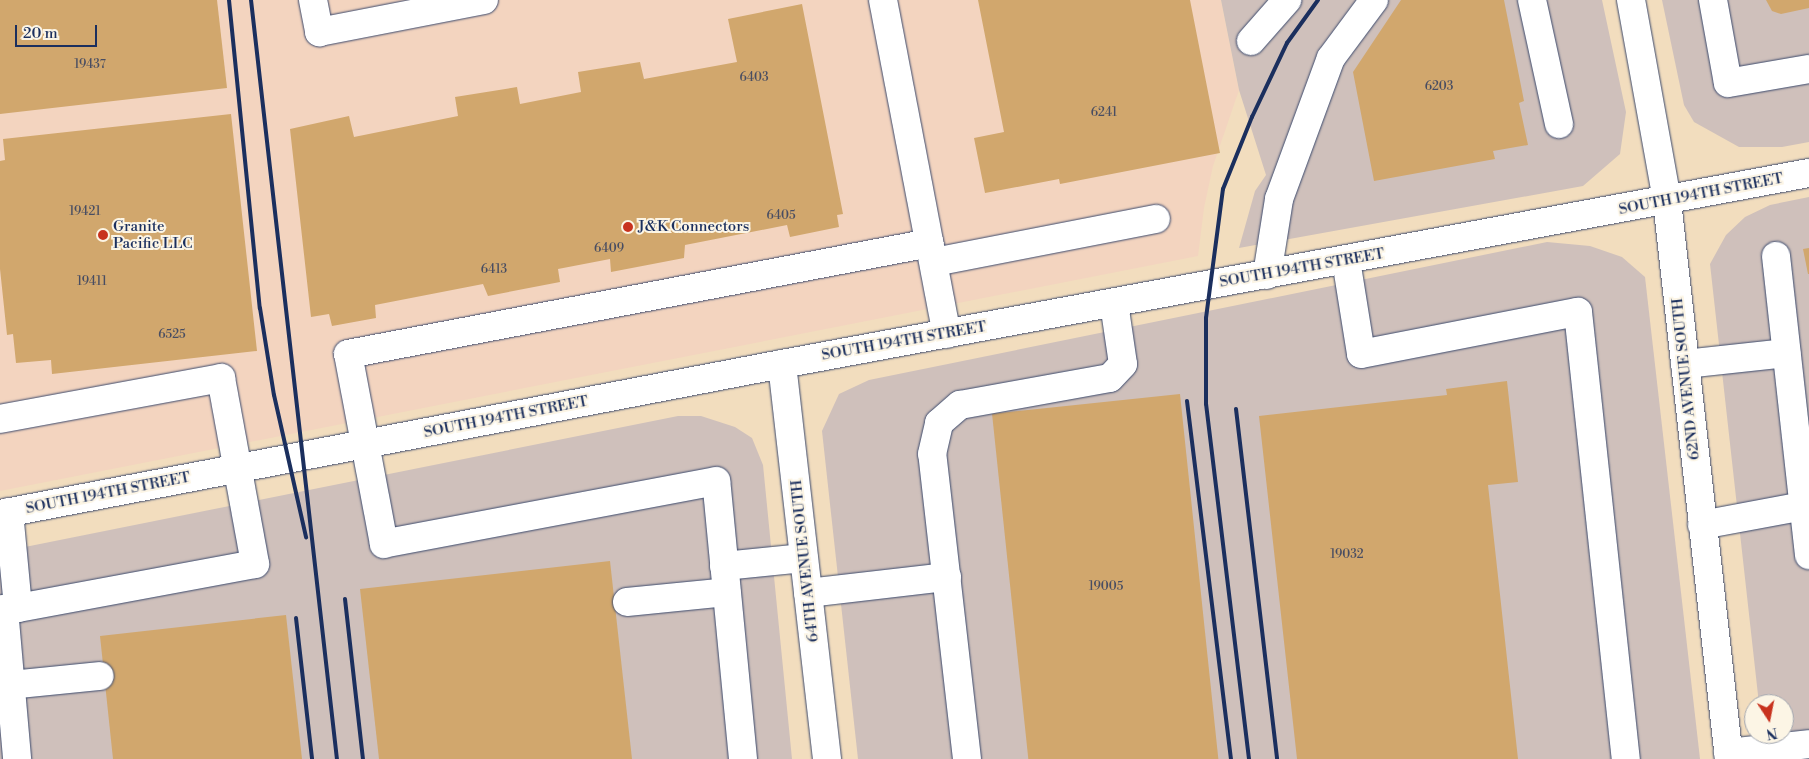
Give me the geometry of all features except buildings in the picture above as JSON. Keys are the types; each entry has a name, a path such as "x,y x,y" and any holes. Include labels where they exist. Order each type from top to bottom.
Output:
{"street":[{"path":"313,0 319,32 484,0"},
{"path":"883,0 947,334"},
{"path":"1251,41 1287,0"},
{"path":"1267,275 1279,199 1330,58 1374,0"},
{"path":"1532,0 1558,124"},
{"name":"62ND AVENUE SOUTH","path":"1631,0 1667,201 1728,756"},
{"path":"1713,0 1728,83 1809,69"},
{"name":"SOUTH 194TH STREET","path":"4,513 782,364 1667,201 1809,173"},
{"path":"743,759 716,481 384,544 348,354 932,252 1156,219"},
{"path":"1776,256 1786,353 1806,505 1809,555"},
{"path":"1346,260 1362,354 1578,312 1626,759"},
{"path":"967,759 932,454 939,423 960,405 1110,378 1123,364 1114,303"},
{"path":"1685,364 1786,353"},
{"name":"64TH AVENUE SOUTH","path":"782,364 827,759"},
{"path":"0,419 221,378 255,564 4,609 17,759"},
{"path":"1702,524 1806,505"},
{"path":"4,513 18,608"},
{"path":"724,566 804,558"},
{"path":"808,592 947,577"},
{"path":"627,602 727,592"},
{"path":"10,684 100,676"},
{"path":"1728,756 1809,744"}],"shaded area":[{"path":"0,0 1221,0 1239,90 1213,166 1204,208 1198,256 0,491"},
{"path":"1221,0 1602,0 1626,112 1620,154 1583,186 1239,248 1255,191 1266,175 1239,90"},
{"path":"1662,0 1809,0 1809,142 1782,147 1739,147 1694,122 1684,105"},
{"path":"1809,197 1809,759 1765,759 1763,744 1794,744 1794,694 1758,694 1710,264 1726,235 1745,217 1770,205"},
{"path":"1547,242 1590,246 1622,257 1645,277 1700,759 858,759 822,431 839,394 869,380"},
{"path":"678,416 701,416 735,427 752,438 763,465 792,759 0,759 0,552"}],"railway":[{"path":"229,0 260,308 274,395 306,537"},
{"path":"251,0 337,759"},
{"path":"1249,759 1206,404 1206,318 1223,189 1252,117 1287,43 1318,0"},
{"path":"1187,401 1231,759"},
{"path":"1236,409 1277,759"},
{"path":"345,599 363,759"},
{"path":"296,618 312,759"}],"place":[{"name":"J&K Connectors","path":"628,227"},
{"name":"Granite Pacific LLC","path":"103,235"}]}
